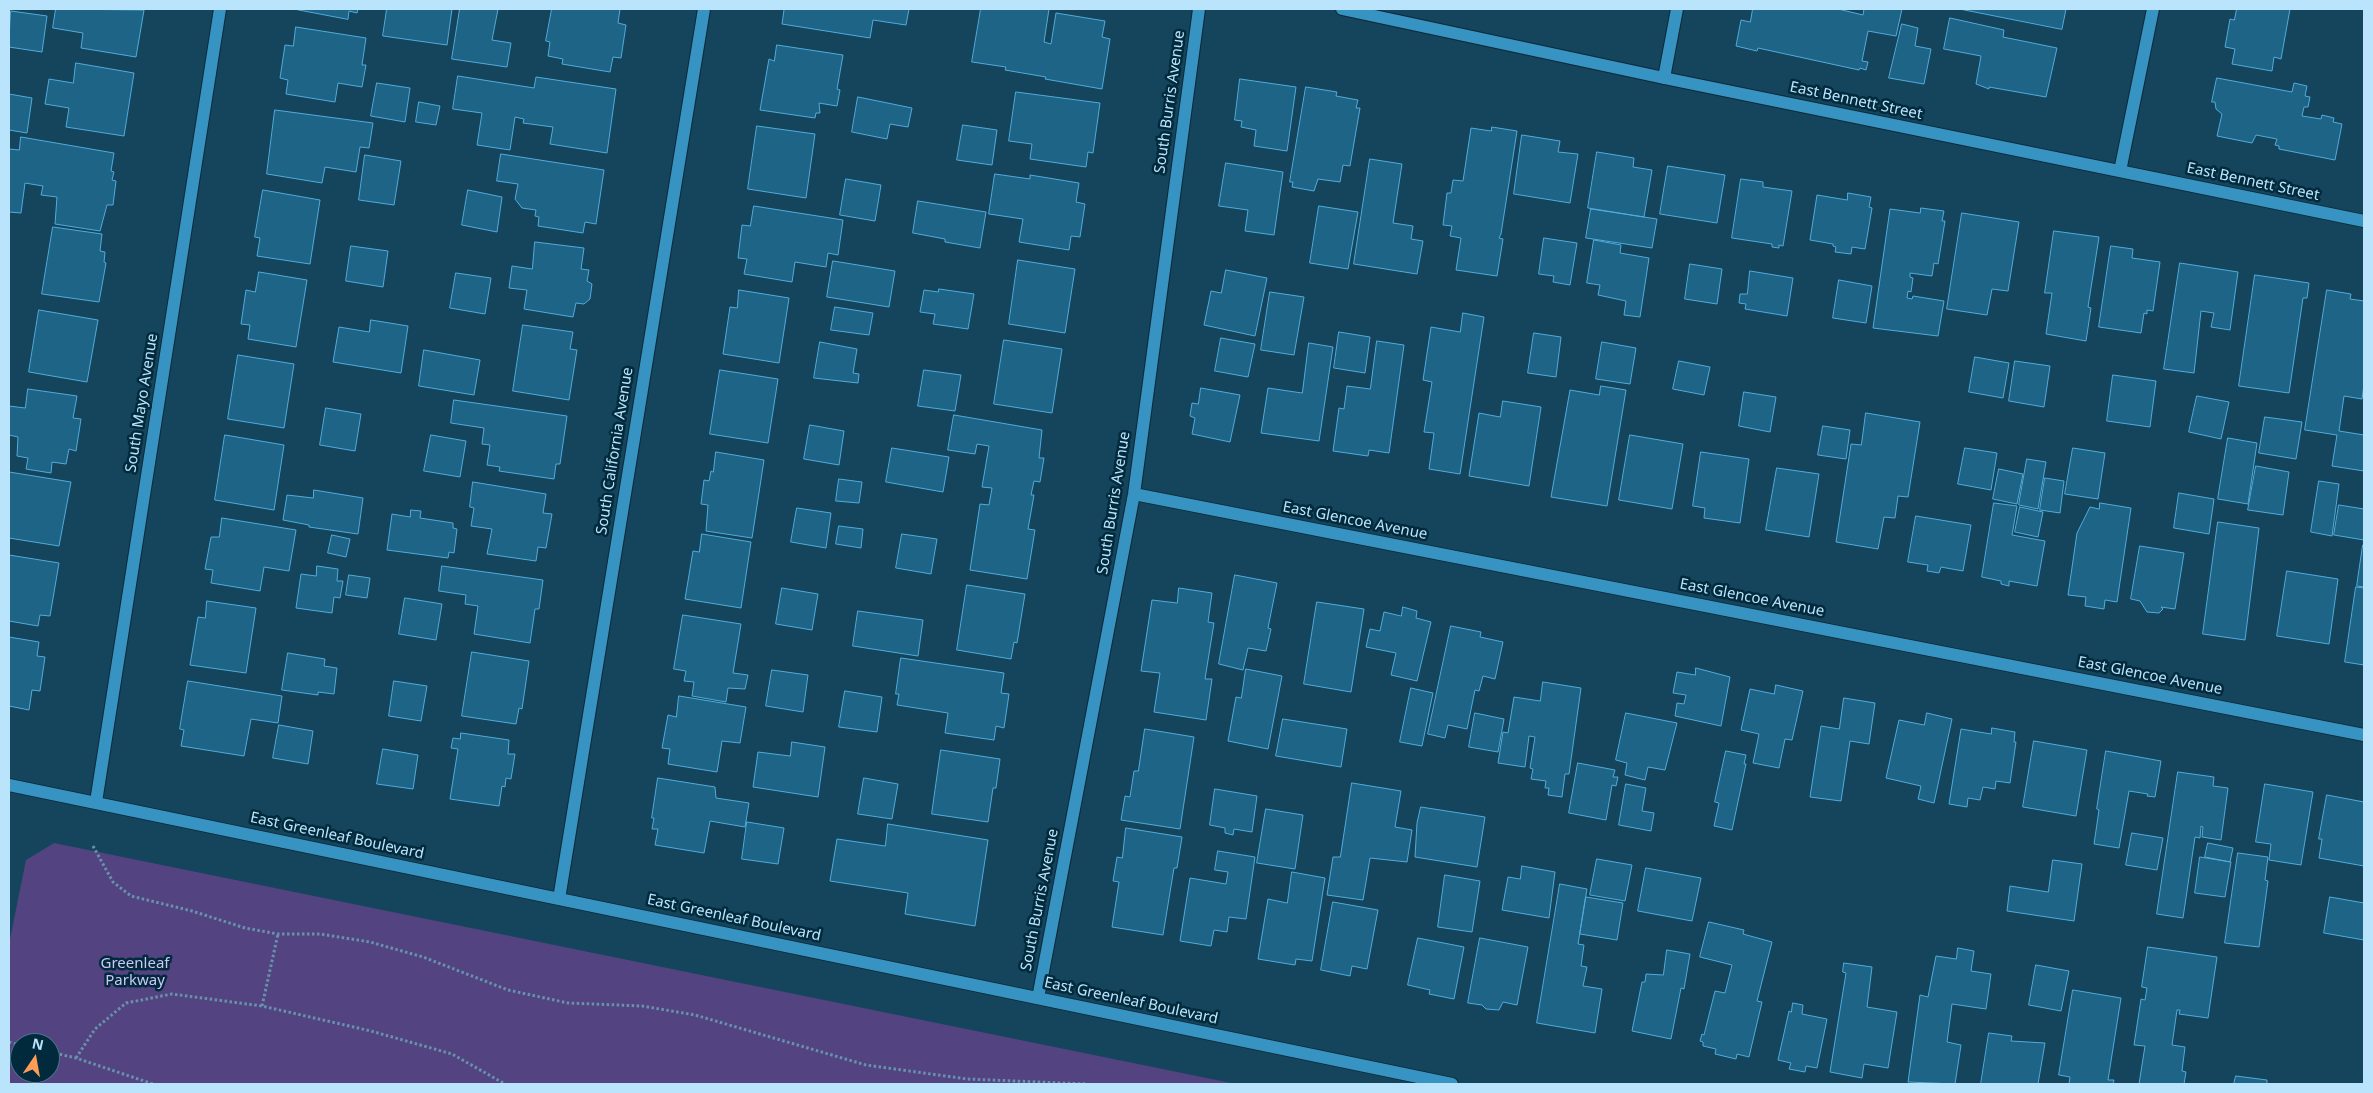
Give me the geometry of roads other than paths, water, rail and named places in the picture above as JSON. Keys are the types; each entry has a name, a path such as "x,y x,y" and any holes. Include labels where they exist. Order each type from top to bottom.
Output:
{"street":[{"name":"South Mayo Avenue","path":"96,802 220,9"},
{"name":"South California Avenue","path":"559,899 704,9"},
{"name":"South Burris Avenue","path":"1038,998 1134,494 1199,9"},
{"name":"East Bennett Street","path":"1342,9 1664,78 2364,221"},
{"path":"1664,78 1677,9"},
{"path":"2120,171 2153,9"},
{"name":"East Glencoe Avenue","path":"1134,494 2364,735"},
{"name":"East Greenleaf Boulevard","path":"9,785 1452,1084"}],"park label":[{"name":"Greenleaf Parkway","path":"135,972"}]}
